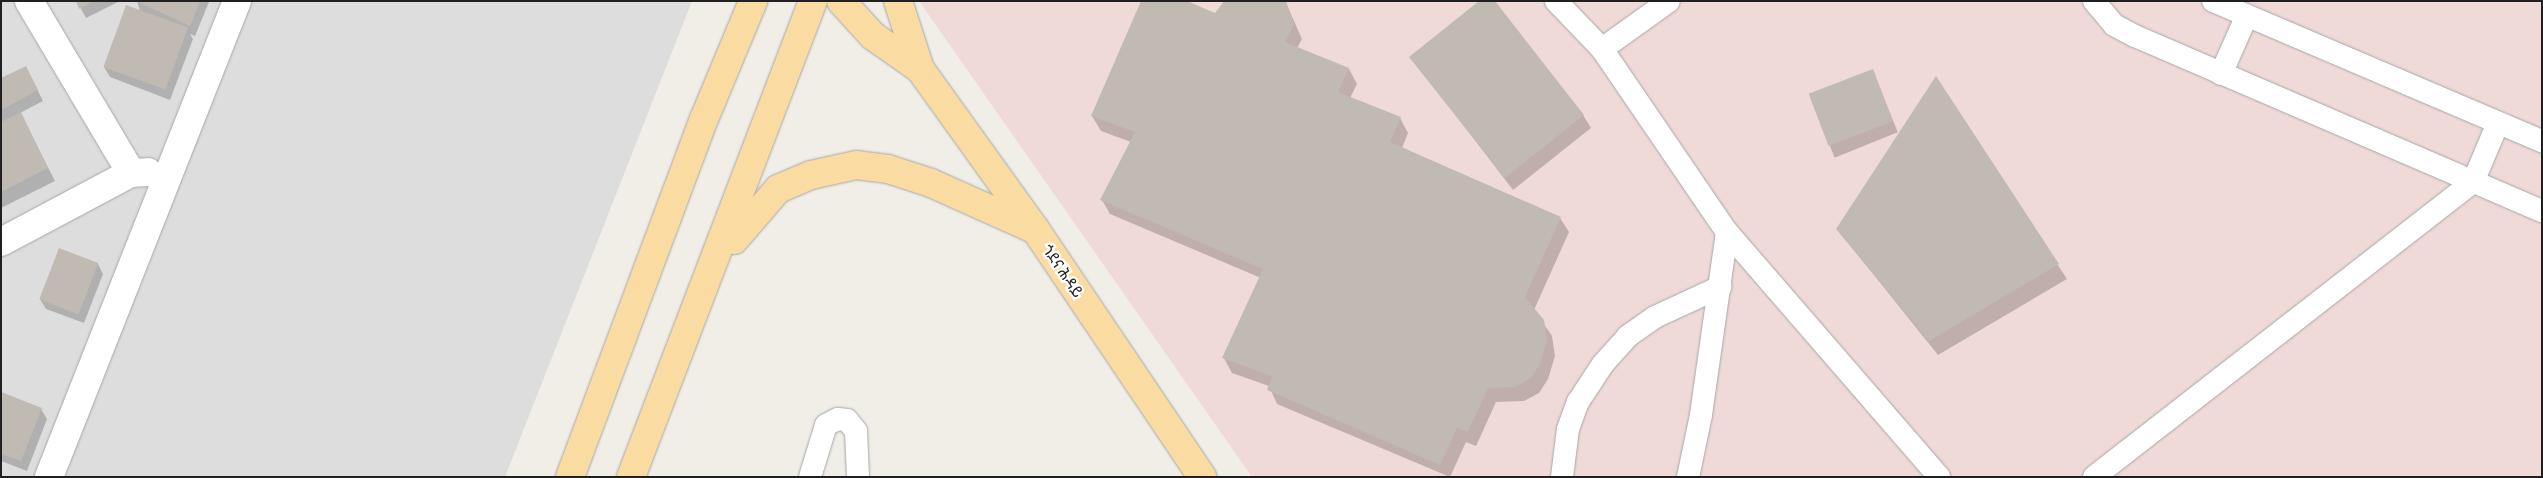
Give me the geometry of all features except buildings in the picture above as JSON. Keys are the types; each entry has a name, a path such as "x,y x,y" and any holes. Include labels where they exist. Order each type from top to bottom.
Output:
{"main road":[{"path":"570,477 704,119 753,1"},
{"path":"631,477 710,276 813,1"},
{"path":"841,1 873,36 920,69"},
{"path":"898,1 920,69"},
{"name":"ጎደና ሕዳይ","path":"920,69 1035,229 1202,477"},
{"path":"710,276 748,218 778,189 811,175 856,166 888,170 932,184 1035,229"}],"street":[{"path":"29,1 131,174"},
{"path":"49,477 237,1"},
{"path":"1,242 131,174 170,170"}],"lane":[{"path":"1556,1 1602,49 1727,232 1939,477"},
{"path":"1602,49 1668,1"},
{"path":"2094,1 2114,25 2221,74 2542,211"},
{"path":"2213,1 2542,141"},
{"path":"2221,74 2246,15"},
{"path":"2094,477 2473,182 2498,122"},
{"path":"1688,477 1720,287 1727,232"},
{"path":"1562,477 1568,429 1578,402 1603,364 1628,336 1656,317 1720,287"},
{"path":"810,477 826,424 838,419 848,420 856,432 858,477"}],"shaded area":[{"path":"1,1 692,1 505,477 1,477"},
{"path":"919,1 2542,1 2542,477 1252,477"}]}
